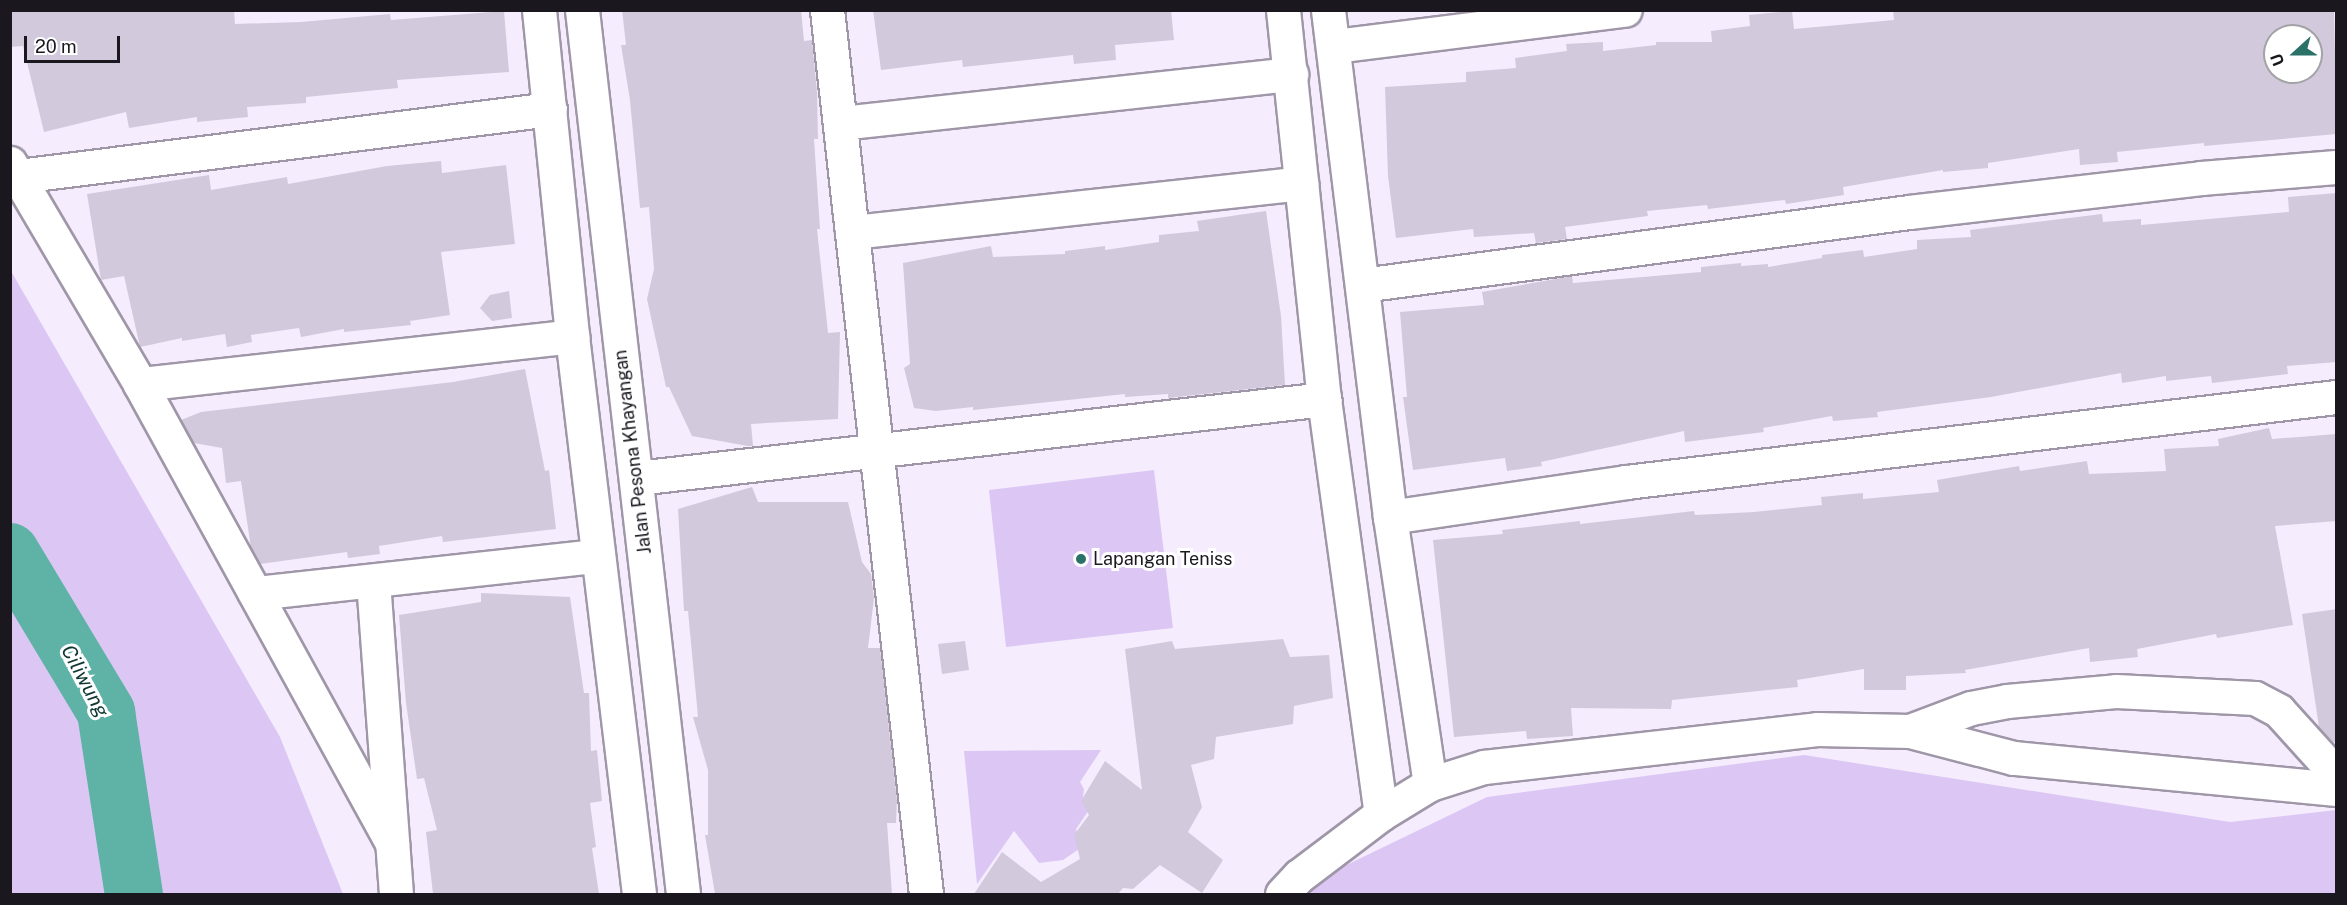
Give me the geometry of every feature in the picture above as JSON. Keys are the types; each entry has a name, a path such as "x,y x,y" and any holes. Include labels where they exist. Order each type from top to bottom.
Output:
{"street":[{"path":"539,10 572,336 639,894"},
{"name":"Jalan Pesona Khayangan","path":"582,10 683,894"},
{"path":"827,10 926,894"},
{"path":"1283,10 1324,399 1381,814"},
{"path":"1328,10 1390,517 1430,784"},
{"path":"1334,46 1625,10"},
{"path":"840,123 1291,74"},
{"path":"392,843 140,384 15,170 550,109"},
{"path":"1362,285 1909,212 2201,178 2337,167"},
{"path":"852,232 1301,183"},
{"path":"568,286 613,280"},
{"path":"140,384 572,336"},
{"path":"1390,517 1626,482 2337,397"},
{"path":"637,478 1324,399"},
{"path":"255,592 598,556"},
{"path":"373,581 396,894"},
{"path":"1910,731 1971,708 2007,701 2116,691 2255,698 2279,711 2337,774"},
{"path":"1282,894 1299,876 1381,814 1430,784 1484,767 1817,729 1910,731 2014,758 2337,789"}],"shaded area":[{"path":"11,271 280,737 343,894 11,894"},
{"name":"Lapangan Teniss","path":"1154,470 1173,628 1006,647 989,490"},
{"path":"1101,750 1080,782 1084,789 1083,797 1091,807 1076,829 1082,847 1063,860 1039,863 1014,831 977,884 964,751"},
{"path":"1804,755 2230,822 2336,810 2336,894 1294,894 1301,887 1487,797"}],"building":[{"path":"10,10 234,10 235,24 301,22 390,14 391,20 504,11 509,72 397,80 398,88 306,97 306,103 247,107 248,117 197,122 197,117 129,128 126,112 44,132 23,46 10,47"},
{"path":"622,10 801,10 804,41 812,40 817,92 818,139 814,139 820,229 817,229 828,333 840,332 838,419 751,424 753,446 692,436 669,387 666,387 647,299 654,269 649,207 640,208 630,100 621,45 626,45"},
{"path":"873,10 1171,10 1174,40 1115,45 1116,60 1074,64 1073,55 963,67 962,60 881,70"},
{"path":"1893,10 2334,10 2337,134 2204,146 2204,143 2117,152 2118,162 2080,165 2079,149 1988,163 1988,168 1943,172 1943,170 1843,187 1844,195 1786,204 1785,200 1708,209 1707,205 1647,211 1648,216 1565,227 1567,239 1536,243 1534,233 1474,237 1473,229 1396,238 1388,176 1385,87 1466,82 1466,72 1516,68 1515,58 1567,51 1566,44 1603,42 1603,51 1656,45 1656,42 1712,42 1711,31 1750,26 1749,15 1792,11 1794,29 1894,20"},
{"path":"441,161 442,173 506,165 515,244 441,252 450,315 410,321 411,325 344,332 344,329 301,337 299,328 251,335 252,342 227,347 225,334 182,341 182,338 140,347 124,276 101,280 87,194 209,175 211,190 287,177 288,184 387,166"},
{"path":"2337,193 2337,362 2287,366 2288,374 2212,383 2211,376 2166,381 2166,376 2122,383 2121,373 1991,397 1877,412 1878,417 1833,421 1832,416 1763,428 1764,432 1685,442 1684,431 1541,462 1542,466 1507,471 1505,458 1413,470 1403,397 1407,397 1400,312 1484,305 1482,292 1572,276 1573,283 1701,272 1701,267 1741,263 1741,266 1768,264 1768,267 1822,258 1822,255 1863,250 1864,257 1917,249 1917,240 1971,237 1970,230 2102,214 2103,222 2141,219 2141,225 2289,212 2288,197"},
{"path":"1266,211 1281,316 1285,385 1168,398 1168,394 1125,397 1125,394 973,410 973,407 936,411 914,408 904,368 910,364 903,263 991,246 993,257 1065,254 1065,251 1105,246 1105,250 1159,242 1159,235 1199,231 1197,221"},
{"path":"509,291 512,318 492,321 480,308 490,295"},
{"path":"525,369 545,471 549,470 556,529 443,542 442,536 379,546 380,554 348,558 347,552 260,564 251,548 241,481 226,483 222,448 194,443 181,420 201,412 453,382"},
{"path":"2269,428 2272,439 2337,434 2337,521 2275,526 2293,625 2217,638 2216,634 2137,649 2138,657 2090,662 2089,648 1965,670 1966,673 1906,676 1906,690 1864,690 1864,669 1797,680 1798,687 1672,700 1671,709 1571,708 1573,736 1527,739 1526,731 1454,737 1433,540 1503,534 1502,530 1580,521 1580,524 1694,511 1695,515 1822,505 1821,497 1863,493 1863,499 1939,492 1937,480 2019,466 2020,471 2087,461 2089,474 2166,471 2164,449 2219,446 2218,439"},
{"path":"752,487 758,502 848,502 862,562 871,574 874,598 868,648 880,648 897,800 896,823 887,823 892,894 715,894 705,835 708,835 708,770 693,717 698,717 688,611 684,611 678,509"},
{"path":"481,593 570,597 584,693 589,693 591,751 597,750 602,801 590,803 596,847 592,848 599,894 433,894 426,832 437,830 424,778 417,779 406,703 399,615 481,602"},
{"path":"2337,609 2337,742 2333,742 2319,727 2302,614"},
{"path":"1283,639 1290,657 1329,655 1333,698 1294,706 1293,724 1216,737 1214,759 1191,765 1202,807 1188,832 1223,860 1202,893 1160,865 1133,889 1123,888 1118,894 974,894 1002,852 1041,882 1080,859 1074,835 1089,815 1081,801 1105,761 1142,790 1125,649 1172,641 1175,649"},
{"path":"965,641 969,670 942,674 938,644"}],"waterway":[{"name":"Ciliwung","path":"10,552 106,712 134,894"}],"place":[{"name":"Lapangan Teniss","path":"1081,559"}]}
